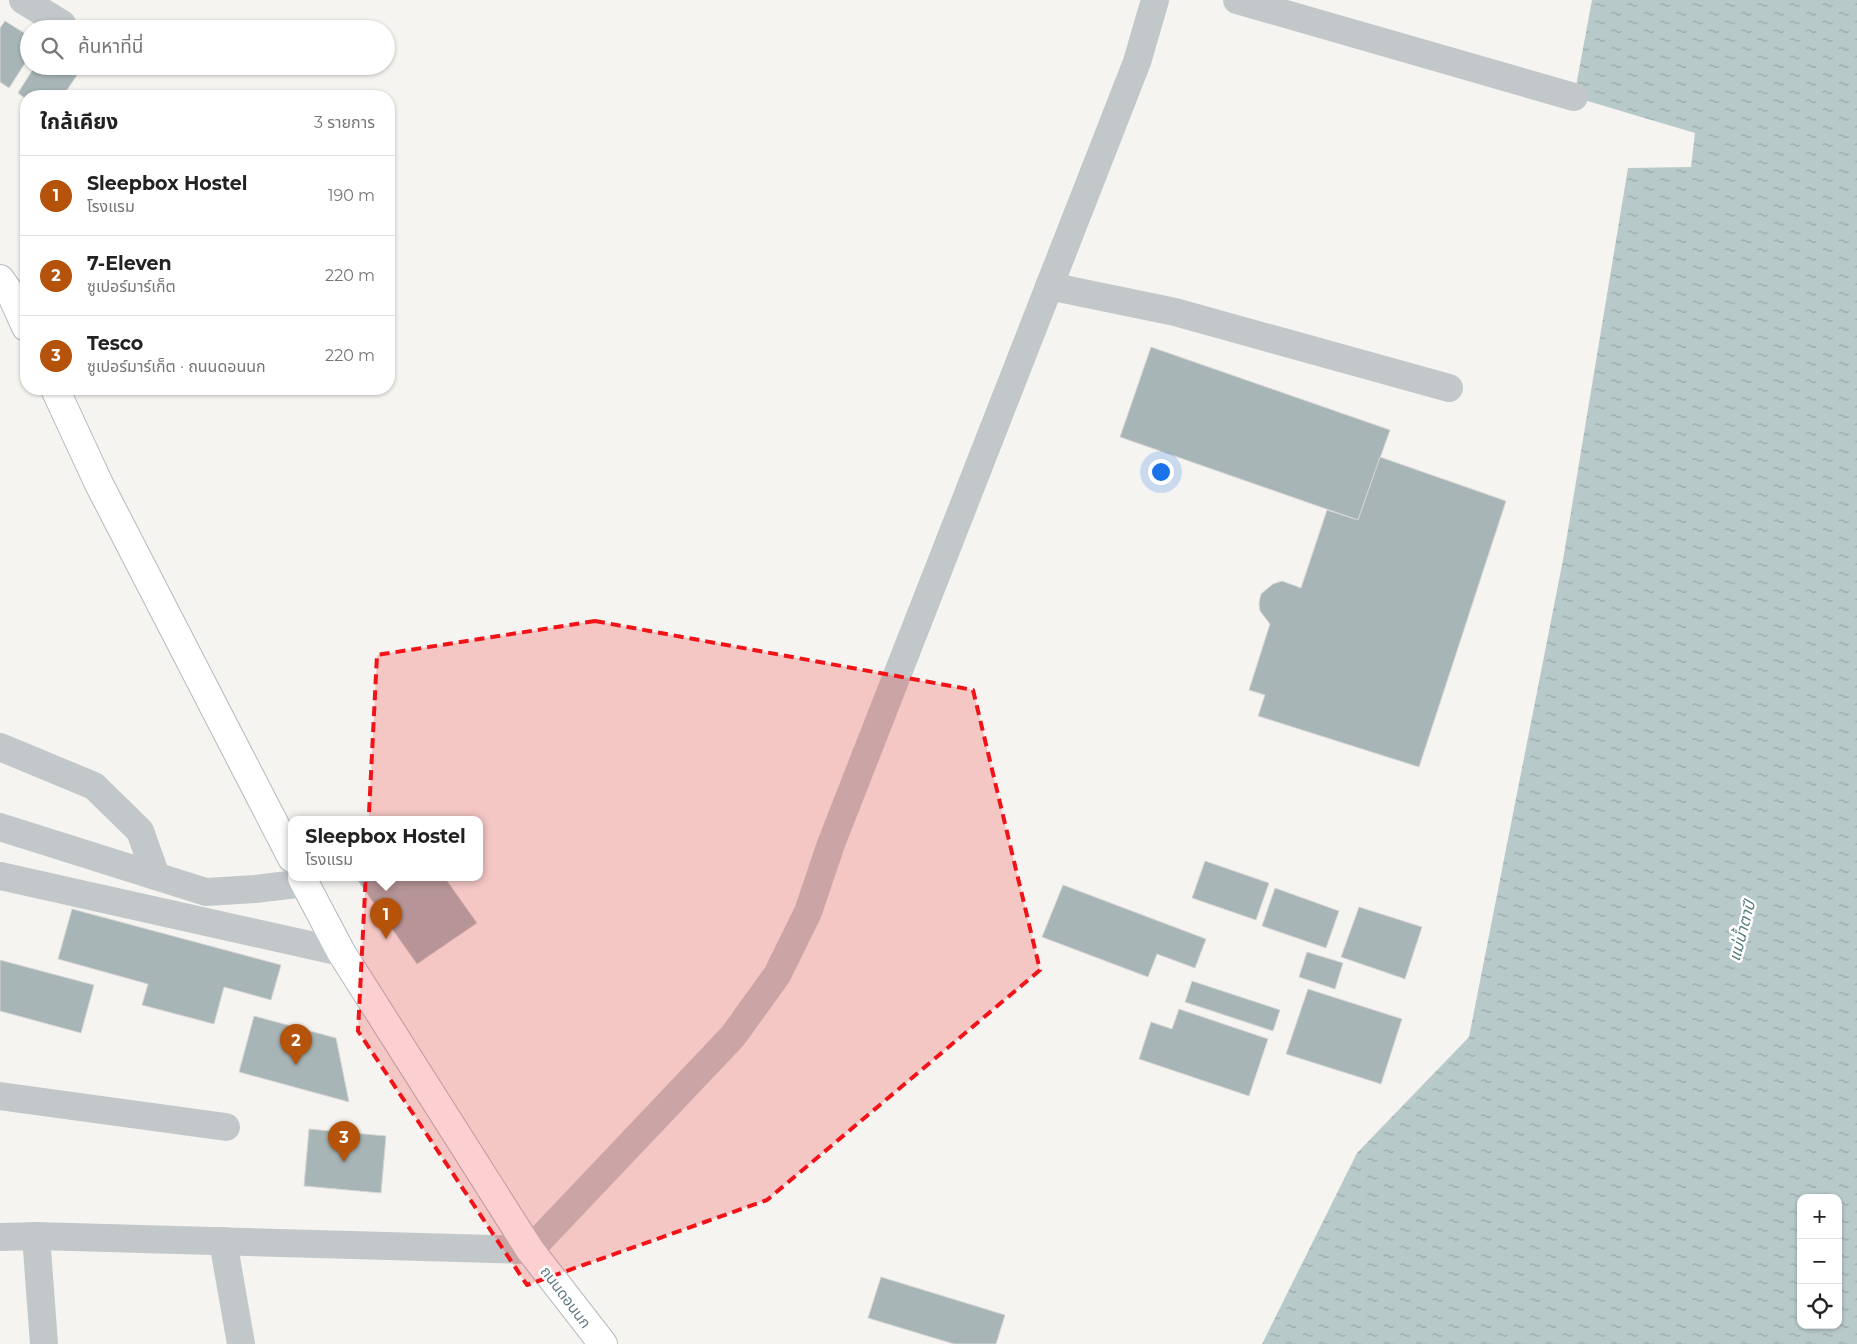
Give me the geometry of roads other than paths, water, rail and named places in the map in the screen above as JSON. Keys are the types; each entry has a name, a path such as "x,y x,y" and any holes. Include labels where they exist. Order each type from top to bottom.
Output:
{"main road":[{"path":"0,279 12,296 20,314"},
{"path":"58,395 99,484 288,850"},
{"name":"ถนนดอนนก","path":"305,881 341,952 530,1250 602,1344"}],"street":[{"path":"23,0 56,20"},
{"path":"0,1237 36,1236 530,1250 733,1036 777,974 808,912 831,844 1136,62 1155,0"},
{"path":"1237,0 1574,97"},
{"path":"1049,286 1175,312 1449,388"},
{"path":"0,747 94,786 140,831 156,876"},
{"path":"0,827 206,892 255,890 299,881"},
{"path":"0,876 341,952"},
{"path":"0,1096 226,1127"},
{"path":"36,1236 44,1344"},
{"path":"222,1241 241,1344"}],"water":[{"name":"แม่น้ำตาปี","path":"1592,0 1857,0 1857,1344 1262,1344 1357,1153 1469,1037 1563,560 1628,168 1691,167 1695,133 1574,97"}],"place":[{"name":"Sleepbox Hostel","path":"386,939"},
{"name":"7-Eleven","path":"296,1065"},
{"name":"Tesco","path":"344,1162"}]}
